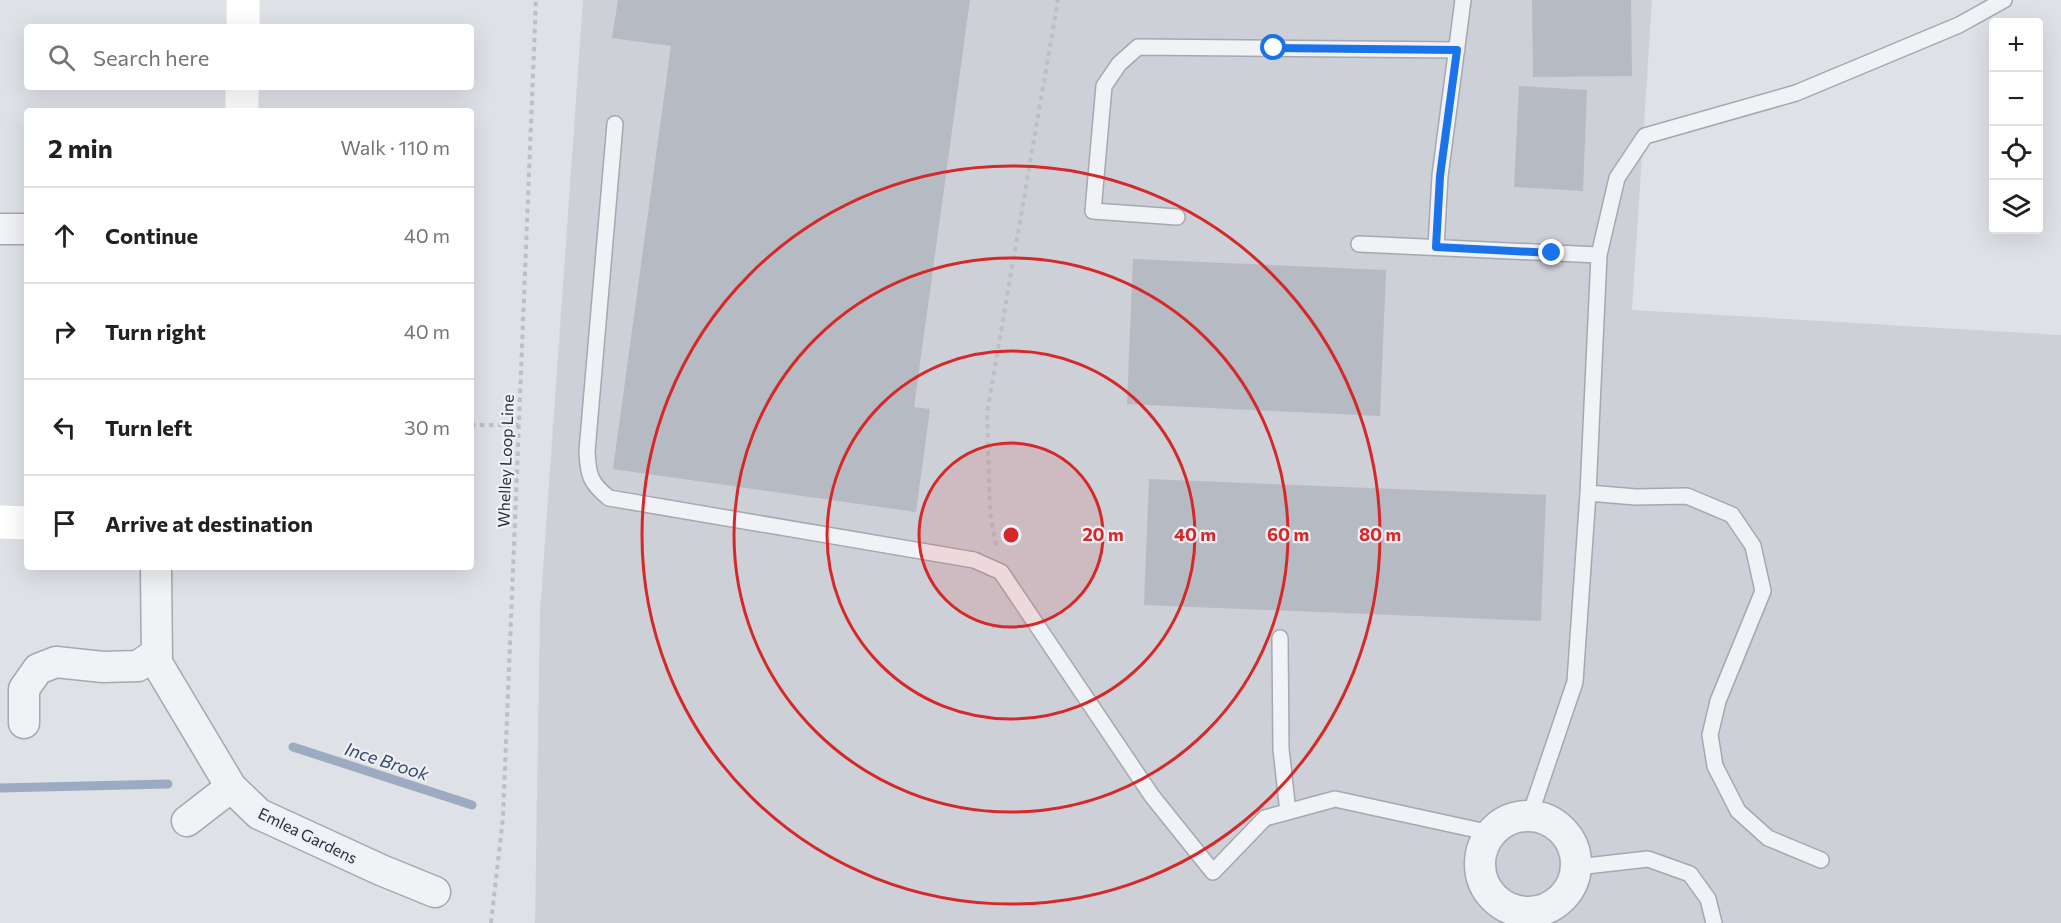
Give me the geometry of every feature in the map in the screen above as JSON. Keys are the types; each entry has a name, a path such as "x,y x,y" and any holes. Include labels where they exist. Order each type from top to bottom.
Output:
{"street":[{"path":"243,0 243,24"},
{"path":"242,90 242,108"},
{"path":"0,229 24,230"},
{"path":"0,522 24,523"},
{"name":"Emlea Gardens","path":"156,570 157,663 231,787 259,814 435,892"},
{"path":"24,723 24,689 38,669 56,662 103,667 138,666 157,653"},
{"path":"187,821 231,787"},
{"path":"1530,815 1546,819 1559,826 1572,844 1577,867 1574,882 1566,895 1555,904 1525,918 1498,902 1481,877 1480,861 1483,847 1491,833 1502,823 1515,817 1530,815"}],"lane":[{"path":"1436,247 1440,176 1463,0"},
{"path":"1530,815 1575,682 1588,493 1599,255 1617,178 1646,136 1796,93 1959,25 2004,0"},
{"path":"1177,217 1093,211 1104,86 1119,64 1138,46 1457,50"},
{"path":"615,124 587,451 588,471 596,487 609,498 974,560 1001,572 1152,796 1213,872 1265,818 1335,799 1491,833"},
{"path":"1359,244 1599,255"},
{"path":"1588,493 1636,497 1687,496 1732,515 1753,546 1763,591 1718,701 1710,735 1715,766 1738,811 1767,838 1821,860"},
{"path":"1280,638 1281,749 1288,812"},
{"path":"1577,867 1648,859 1690,874 1708,899 1714,923"}],"path":[{"name":"Whelley Loop Line","path":"491,923 503,817 536,0"},
{"path":"1001,572 990,513 987,412 1058,0"},
{"path":"474,425 519,425"}],"shaded area":[{"path":"583,0 1652,0 1632,310 2061,335 2061,923 535,923 540,612"}],"building":[{"path":"618,0 970,0 914,407 930,409 916,512 613,469 671,46 612,38"},
{"path":"1532,0 1631,0 1632,76 1533,77"},
{"path":"1519,86 1587,90 1583,191 1514,187"},
{"path":"1133,259 1386,270 1380,416 1127,404"},
{"path":"1149,479 1546,495 1541,621 1144,605"}],"waterway":[{"name":"Ince Brook","path":"293,747 472,805"},
{"name":"Ince Brook","path":"0,788 168,784"}],"route":[{"path":"1274,48 1457,50 1440,176 1436,247 1552,253"}]}
